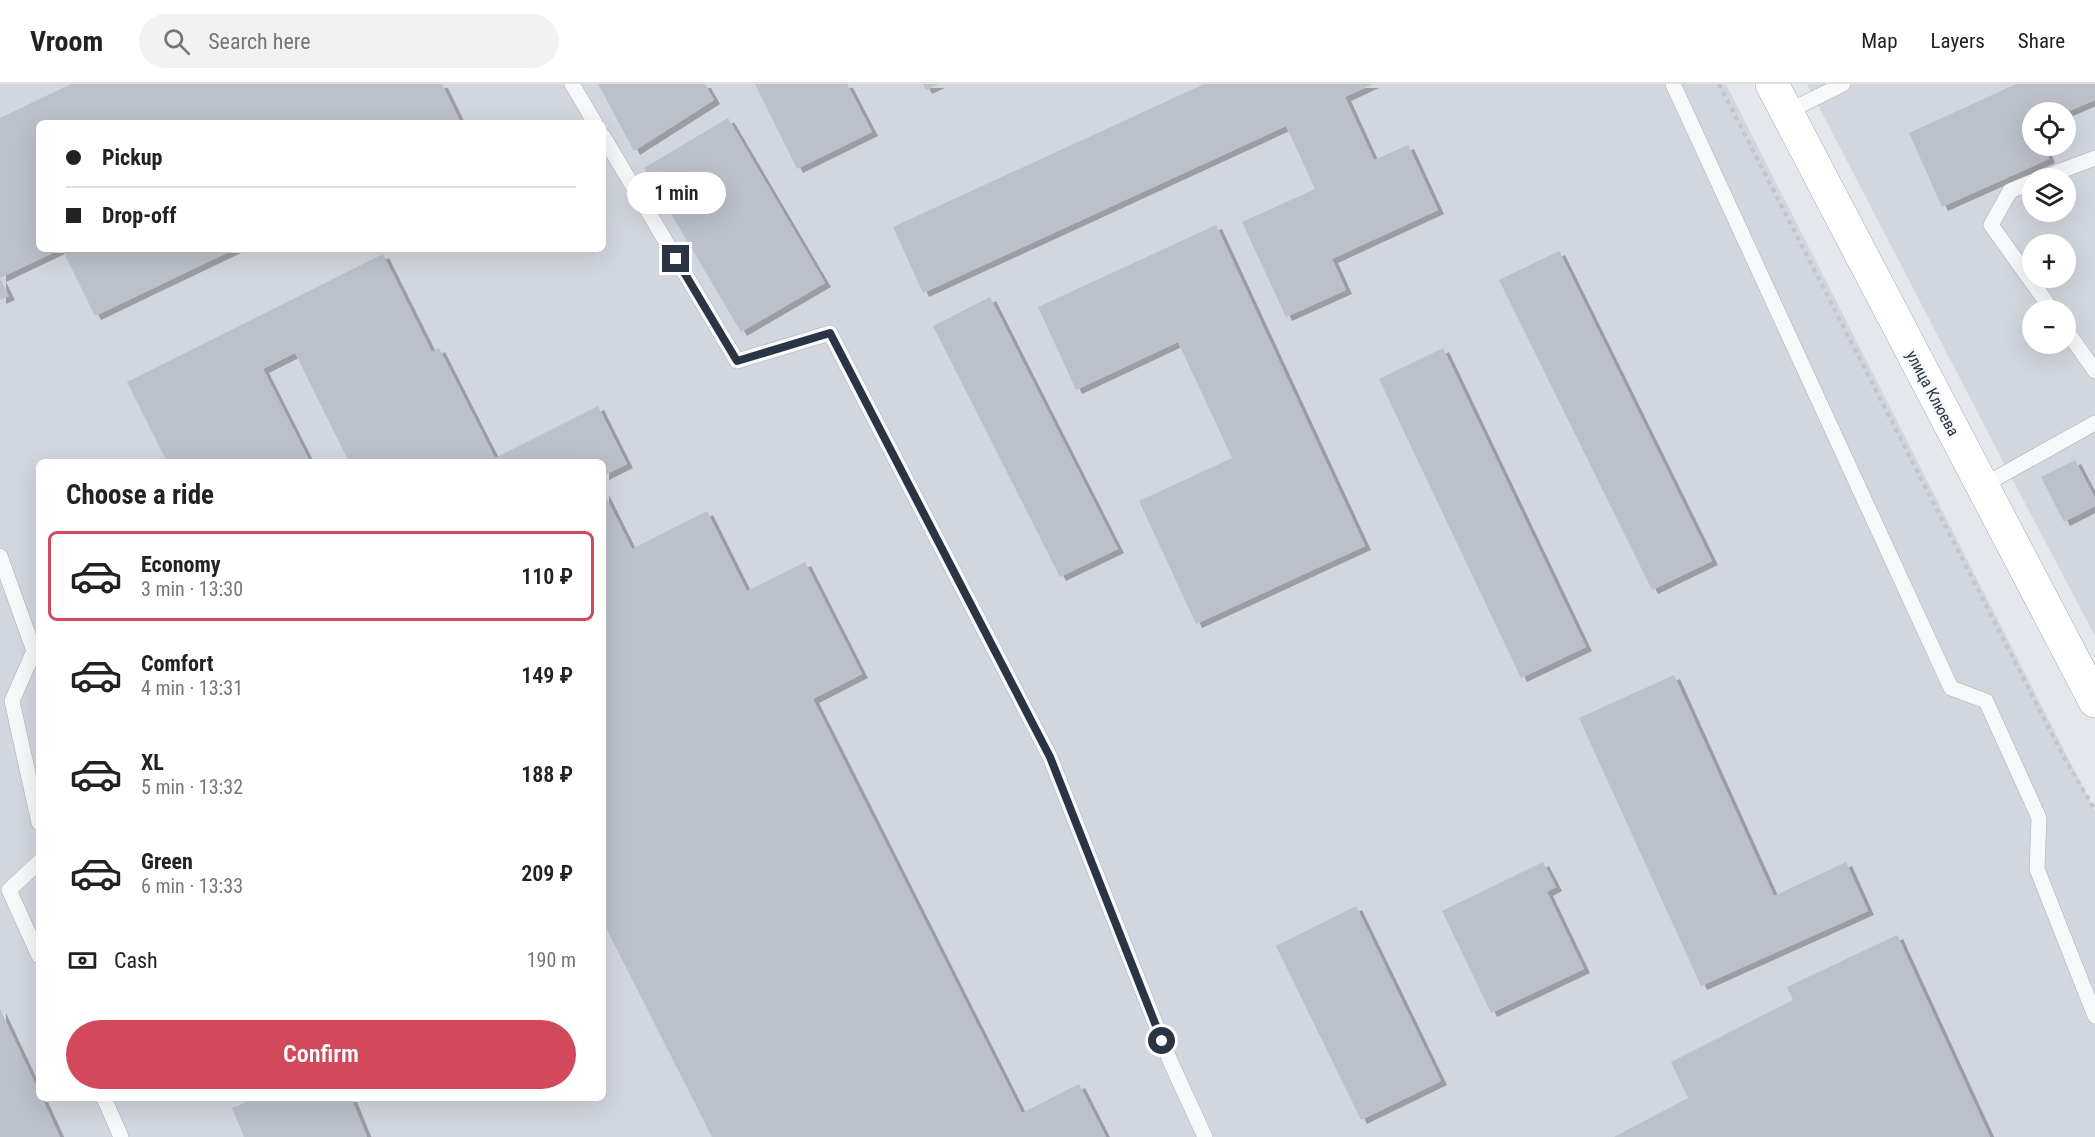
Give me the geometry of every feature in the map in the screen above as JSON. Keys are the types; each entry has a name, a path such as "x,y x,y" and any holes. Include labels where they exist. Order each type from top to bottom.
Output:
{"main road":[{"name":"улица Клюева","path":"1779,98 2095,701"}],"lane":[{"path":"572,84 593,120"},
{"path":"1673,84 1951,688 1986,701 2039,818 2037,869 2095,1016"},
{"path":"1779,98 1844,84"},
{"path":"606,141 737,361 830,333 1050,757 1171,1063 1205,1137"},
{"path":"2068,168 2095,158"},
{"path":"2022,186 2010,191 1991,225 2045,300"},
{"path":"2076,344 2095,371"},
{"path":"1982,486 2095,423"},
{"path":"0,556 34,651 12,701 36,809"},
{"path":"36,865 9,890 36,949"},
{"path":"105,1101 121,1137"}],"path":[{"path":"1719,84 2062,754 2095,810"}],"shaded area":[{"path":"0,84 1726,84 2095,811 2095,1137 0,1137"},
{"path":"1807,84 2095,84 2095,636 2007,469"}],"building":[{"path":"71,84 442,84 460,120 36,120 36,252 55,252 0,278 0,118"},
{"path":"598,84 705,84 714,100 634,151"},
{"path":"755,84 847,84 872,132 797,169"},
{"path":"923,84 939,84 926,90"},
{"path":"1204,84 1373,84 1345,97 1374,160 1408,145 1438,210 1332,259 1346,290 1286,317 1242,222 1315,189 1286,126 923,293 893,227"},
{"path":"2016,84 2095,84 2095,100 2076,108 2076,102 2022,102 2022,156 2048,156 2049,159 2029,168 2022,168 2022,171 1942,207 1909,133"},
{"path":"728,118 825,283 741,332 644,168"},
{"path":"1216,225 1365,546 1196,624 1139,501 1232,458 1178,342 1076,390 1038,307"},
{"path":"1559,251 1712,561 1652,590 1499,280"},
{"path":"63,252 229,252 95,316"},
{"path":"383,254 432,352 439,348 495,458 598,406 627,464 606,474 606,459 348,459 295,353 263,369 308,459 166,459 127,382"},
{"path":"0,278 9,296 0,300"},
{"path":"990,297 1118,549 1060,577 933,326"},
{"path":"1443,348 1586,647 1521,678 1379,379"},
{"path":"2075,460 2095,498 2095,506 2064,522 2041,477"},
{"path":"606,497 632,549 707,511 747,591 805,562 862,674 813,699 1022,1113 1079,1084 1106,1137 712,1137 606,928"},
{"path":"1674,675 1774,896 1846,862 1868,911 1701,986 1579,718"},
{"path":"1543,862 1556,887 1547,892 1584,969 1491,1013 1442,911"},
{"path":"1356,906 1441,1081 1361,1120 1276,946"},
{"path":"1897,935 1990,1137 1614,1137 1688,1098 1671,1062 1793,1000 1787,987"},
{"path":"0,1009 36,1086 36,1101 43,1101 60,1137 0,1137"},
{"path":"249,1101 352,1101 367,1137 244,1137 232,1108"}],"route":[{"path":"676,259 737,361 830,333 1050,757 1162,1041"}]}
